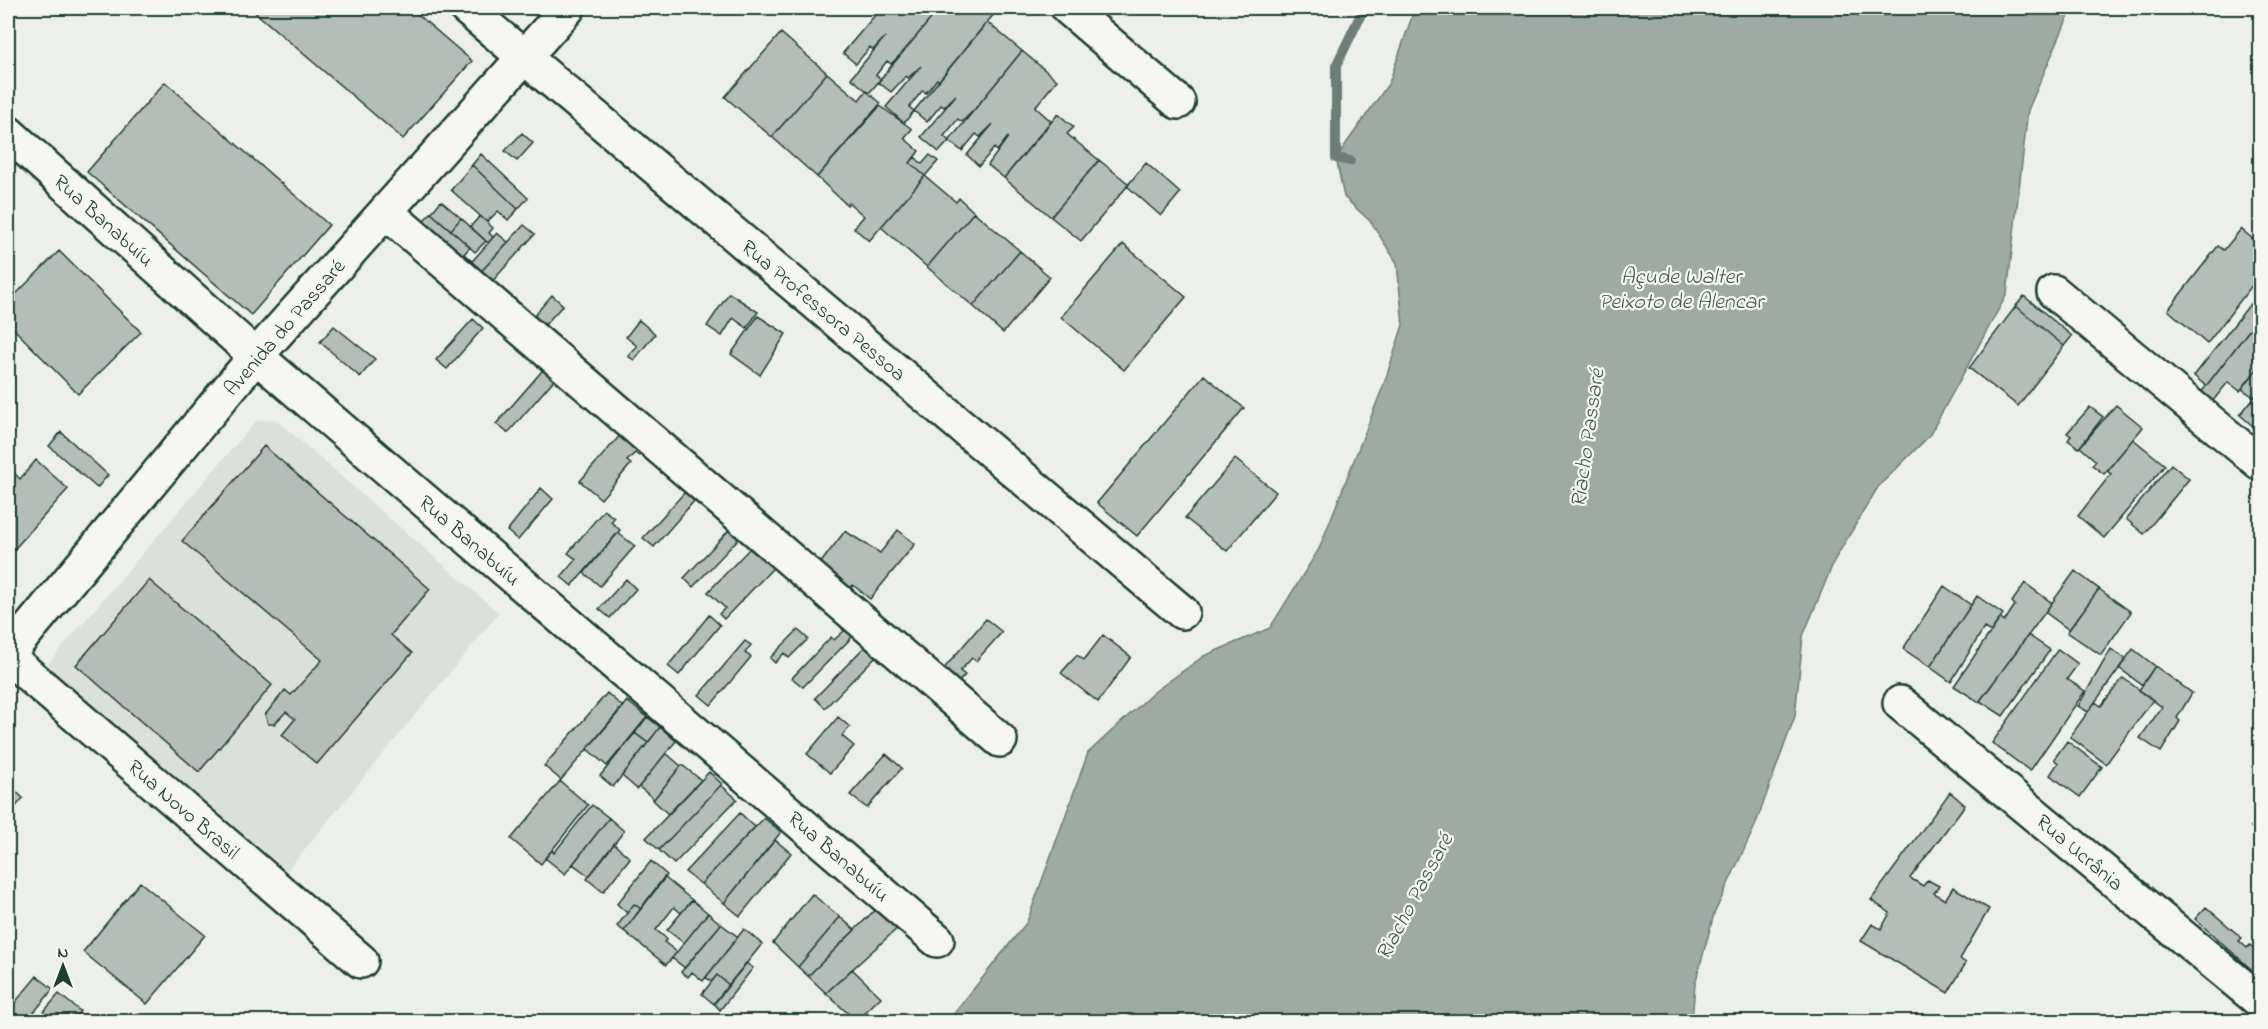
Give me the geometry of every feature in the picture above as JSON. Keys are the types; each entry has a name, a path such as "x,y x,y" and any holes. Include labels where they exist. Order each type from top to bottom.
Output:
{"street":[{"name":"Rua Professora Pessoa","path":"466,8 1182,612"},
{"name":"Avenida do Passaré","path":"8,655 256,356 568,8"},
{"path":"1068,8 1178,102"},
{"name":"Rua Banabuíu","path":"8,133 256,356 937,940"},
{"path":"386,212 1000,740"},
{"path":"2054,292 2260,463"},
{"name":"Rua Novo Brasil","path":"8,655 361,961"},
{"name":"Rua Ucrânia","path":"1900,703 2260,1001"}],"shaded area":[{"path":"275,419 499,613 287,871 46,666 256,421"}],"water":[{"name":"Açude Walter Peixoto de Alencar","path":"1415,8 2072,8 2028,110 2007,294 1929,436 1878,487 1835,559 1803,636 1795,716 1755,826 1714,914 1695,984 1692,1021 948,1021 1027,922 1088,753 1154,692 1204,656 1270,628 1319,549 1384,384 1403,325 1397,263 1371,222 1344,197 1336,158 1389,83"}],"building":[{"path":"250,8 410,8 472,61 403,139"},
{"path":"881,8 940,8 891,64 887,61 876,75 881,79 869,93 851,78 885,37 873,50 870,47 856,64 843,53"},
{"path":"940,8 999,8 939,81 937,79 926,93 923,90 909,107 914,111 904,123 886,107 921,66 908,78 906,76 891,92 878,82"},
{"path":"987,22 1022,51 974,110 962,122 958,119 944,136 949,141 939,152 921,137 956,95 944,107 941,105 927,122 914,111"},
{"path":"781,33 827,73 772,137 725,97"},
{"path":"1022,51 1057,80 1035,107 1051,121 1004,178 988,165 1008,137 997,151 994,148 979,166 967,155 993,124 980,137 976,134 962,151 949,141"},
{"path":"827,73 859,100 866,91 881,103 817,177 772,137"},
{"path":"165,82 329,225 251,315 87,172"},
{"path":"880,106 912,129 904,138 919,151 910,163 925,176 869,241 854,228 864,216 849,203 847,205 817,177"},
{"path":"1058,114 1074,127 1067,134 1099,160 1051,217 1004,178"},
{"path":"522,133 533,143 517,161 505,151"},
{"path":"481,154 528,198 518,209 472,165"},
{"path":"930,155 938,161 925,176 910,163 915,157 922,164"},
{"path":"1099,160 1129,184 1081,241 1051,217"},
{"path":"1146,163 1180,193 1161,216 1127,186"},
{"path":"472,165 518,209 508,220 498,211 487,222 451,190"},
{"path":"925,176 956,202 959,198 974,212 927,267 881,227"},
{"path":"441,201 461,218 451,230 431,213"},
{"path":"974,212 1020,251 973,306 927,267"},
{"path":"431,213 470,247 464,254 472,261 467,267 420,224"},
{"path":"480,216 493,228 489,233 493,237 488,243 470,227"},
{"path":"461,218 486,241 475,252 451,230"},
{"path":"524,225 535,234 488,286 477,276"},
{"path":"2241,229 2260,245 2260,275 2207,344 2168,310 2218,246 2224,250"},
{"path":"497,233 508,242 477,276 467,267"},
{"path":"1123,244 1186,297 1124,370 1061,317"},
{"path":"59,251 141,332 78,394 8,323 8,302"},
{"path":"1020,251 1050,277 1003,333 973,306"},
{"path":"729,293 758,312 747,328 733,318 722,336 707,326"},
{"path":"552,295 563,305 543,327 532,318"},
{"path":"2024,296 2072,336 2064,346 2016,306"},
{"path":"2250,304 2260,311 2260,316 2206,386 2194,376"},
{"path":"2016,306 2064,346 2018,406 1969,368"},
{"path":"758,316 786,334 760,375 731,354"},
{"path":"2260,316 2260,365 2240,391 2228,382 2212,402 2200,394"},
{"path":"473,319 483,328 447,369 436,360"},
{"path":"639,320 655,334 634,360 628,356 637,346 626,337"},
{"path":"334,326 375,359 360,377 320,342"},
{"path":"548,364 559,374 508,433 496,424"},
{"path":"2260,365 2260,390 2254,397 2242,389"},
{"path":"1204,375 1244,408 1137,536 1097,503"},
{"path":"2260,390 2260,419 2254,427 2240,415"},
{"path":"2116,405 2143,427 2104,474 2092,465 2096,461 2080,447"},
{"path":"2090,407 2103,417 2079,448 2068,440 2071,436 2067,433"},
{"path":"61,432 108,475 97,488 49,446"},
{"path":"623,432 644,450 639,456 635,453 627,461 631,464 601,499 580,481"},
{"path":"2133,439 2165,465 2104,538 2078,516 2111,474 2107,471"},
{"path":"264,446 430,589 391,635 412,653 317,764 282,735 295,719 286,712 274,724 268,724 265,715 285,690 291,695 322,660 182,541"},
{"path":"1235,459 1276,492 1227,551 1185,518"},
{"path":"36,460 68,489 9,555 8,474 11,470 20,479"},
{"path":"2171,464 2189,479 2144,534 2126,519"},
{"path":"541,488 553,499 518,540 507,531"},
{"path":"685,492 694,501 654,547 643,538"},
{"path":"604,510 614,518 611,522 620,530 572,586 561,577 576,559 568,553"},
{"path":"732,527 741,536 693,587 684,578"},
{"path":"898,530 915,544 870,599 853,585 846,594 816,569 845,531 880,553"},
{"path":"618,533 635,546 600,586 584,573"},
{"path":"752,546 773,568 724,619 719,614 725,608 708,592"},
{"path":"2075,571 2099,589 2069,630 2045,612"},
{"path":"626,579 636,589 610,618 599,609"},
{"path":"149,580 272,685 199,772 76,665"},
{"path":"2025,583 2052,603 1979,702 1954,686 2000,618 2004,622 2015,605 2012,602"},
{"path":"1944,586 1971,605 1930,667 1903,649"},
{"path":"2099,589 2131,612 2101,655 2067,632"},
{"path":"1977,596 2003,614 1991,632 1984,628 1951,682 1930,667"},
{"path":"709,615 720,625 679,675 668,666"},
{"path":"986,619 1002,632 976,661 972,658 960,671 965,675 957,684 942,671"},
{"path":"847,620 859,630 803,687 792,678 831,637 834,640 844,631 841,627"},
{"path":"798,630 808,639 789,658 784,653 775,663 770,658"},
{"path":"1103,635 1131,657 1098,702 1061,673 1077,655 1084,660"},
{"path":"2028,635 2050,650 2003,716 1980,701"},
{"path":"871,640 882,650 825,708 815,698"},
{"path":"745,641 751,645 745,653 751,657 711,705 699,695"},
{"path":"2058,649 2078,664 2067,679 2085,691 2030,771 1992,743"},
{"path":"2111,649 2126,659 2088,712 2078,706"},
{"path":"2133,649 2155,666 2142,685 2119,668"},
{"path":"2155,666 2192,693 2177,718 2180,721 2161,752 2140,738 2162,707 2139,690"},
{"path":"2123,678 2153,700 2106,764 2070,737 2095,702 2101,706"},
{"path":"607,693 623,707 561,780 544,766"},
{"path":"627,701 647,717 607,766 587,749"},
{"path":"647,717 660,727 648,743 635,733"},
{"path":"838,717 850,727 842,736 854,746 830,773 807,754"},
{"path":"660,727 676,741 637,789 622,776"},
{"path":"635,733 648,743 613,787 600,776"},
{"path":"2067,741 2102,767 2080,797 2050,775 2058,763 2054,759"},
{"path":"666,753 681,766 654,799 639,787"},
{"path":"886,754 902,768 867,808 850,795"},
{"path":"682,765 701,780 668,814 653,800"},
{"path":"709,772 722,784 659,850 646,838"},
{"path":"560,781 588,805 541,864 511,839"},
{"path":"8,784 23,798 8,816"},
{"path":"721,785 737,799 674,864 659,850"},
{"path":"1950,792 1965,805 1910,878 1923,886 1928,880 1939,886 1934,893 1945,900 1953,887 1989,909 1960,959 1966,963 1948,993 1861,941 1872,924 1881,929 1890,913 1871,900"},
{"path":"592,805 609,818 565,874 545,858 552,850 554,853"},
{"path":"740,813 755,827 701,884 685,872"},
{"path":"2260,817 2260,836 2251,827"},
{"path":"609,818 624,831 589,876 573,864"},
{"path":"764,818 781,832 724,903 701,884"},
{"path":"775,840 791,853 740,916 724,903"},
{"path":"614,844 630,858 603,892 587,879"},
{"path":"651,861 667,875 641,909 634,904 627,913 617,904"},
{"path":"664,877 692,900 681,913 674,907 656,930 667,939 664,942 677,952 666,965 624,931"},
{"path":"140,882 205,935 147,1004 83,952"},
{"path":"812,894 840,917 798,967 773,943"},
{"path":"692,900 708,913 684,943 667,930"},
{"path":"634,904 641,909 624,931 617,926"},
{"path":"880,905 900,926 826,993 808,976"},
{"path":"2206,907 2242,938 2239,941 2247,948 2250,945 2260,954 2260,977 2195,919"},
{"path":"708,913 721,924 685,968 672,958"},
{"path":"840,917 855,930 808,976 798,967"},
{"path":"721,924 738,937 703,981 692,972 688,977 681,972"},
{"path":"744,929 762,944 729,985 717,975 711,982 706,977"},
{"path":"746,963 753,968 720,1010 714,1003"},
{"path":"852,969 881,997 856,1021 826,993"},
{"path":"717,975 729,985 714,1004 702,994"},
{"path":"37,976 53,989 26,1022 8,1022 8,1011"},
{"path":"59,994 80,1011 71,1022 35,1022"},
{"path":"84,1014 93,1022 77,1022"}],"waterway":[{"name":"Riacho Passaré","path":"1350,161 1336,158 1336,66 1364,8"}]}
